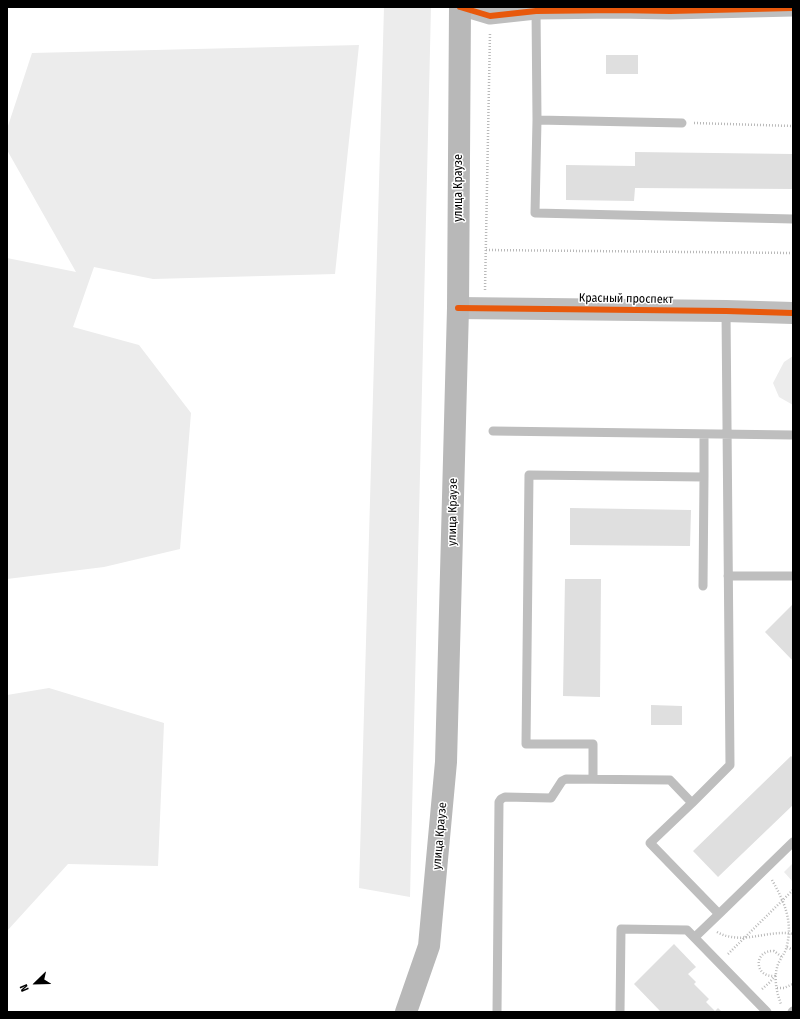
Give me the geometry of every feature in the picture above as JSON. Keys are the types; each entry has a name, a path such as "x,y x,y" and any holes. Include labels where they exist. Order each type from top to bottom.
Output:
{"main road":[{"name":"улица Краузе","path":"406,1012 429,946 446,762 458,308 460,7"}],"street":[{"path":"460,7 490,16 536,9 793,8"},
{"name":"Красный проспект","path":"458,308 793,312"}],"lane":[{"path":"536,9 537,120 535,214 793,219"},
{"path":"537,120 682,123"},
{"path":"719,914 650,843 730,765 726,311"},
{"path":"493,431 793,434"},
{"path":"703,586 704,434"},
{"path":"593,779 593,744 526,744 529,475 704,477"},
{"path":"728,576 793,576"},
{"path":"497,1012 499,802 501,799 505,797 551,798 564,779 670,780 692,803"},
{"path":"695,938 793,842"},
{"path":"620,1012 621,929 687,930 767,1012"}],"path":[{"path":"485,308 490,16"},
{"path":"682,123 793,126"},
{"path":"486,250 793,253"},
{"path":"751,995 763,989 775,976 779,963 787,947 789,933 789,922 782,901 771,879 764,870"},
{"path":"719,962 793,890"},
{"path":"706,926 727,937 744,938 775,933 793,934"},
{"path":"787,947 793,950"},
{"path":"775,976 765,975 760,971 759,960 765,952 770,951 774,951 782,957"},
{"path":"775,976 783,1007"},
{"path":"777,988 784,988 793,984"}],"shaded area":[{"path":"384,7 431,7 410,897 359,888"},
{"path":"359,45 335,274 153,279 94,267 73,327 139,345 191,413 180,549 104,567 7,579 7,258 76,272 7,150 7,129 32,53"},
{"path":"793,356 793,405 779,397 773,383 784,362"},
{"path":"49,688 164,723 158,866 68,864 7,931 7,695"},
{"path":"793,863 793,882 784,872"}],"building":[{"path":"606,55 638,55 638,74 606,74"},
{"path":"635,152 793,154 793,189 635,188 634,201 566,200 566,165 635,166"},
{"path":"570,508 691,510 690,546 570,545"},
{"path":"565,579 601,579 600,697 563,696"},
{"path":"793,604 793,661 765,632"},
{"path":"651,705 682,706 682,725 651,725"},
{"path":"791,756 793,758 793,805 718,877 693,851"},
{"path":"674,944 696,967 688,974 696,982 694,984 709,999 706,1002 715,1011 718,1008 722,1012 661,1012 634,984"}],"cycle path":[{"path":"460,7 490,16 536,11 670,11 793,8"},
{"path":"458,308 793,313"}]}
